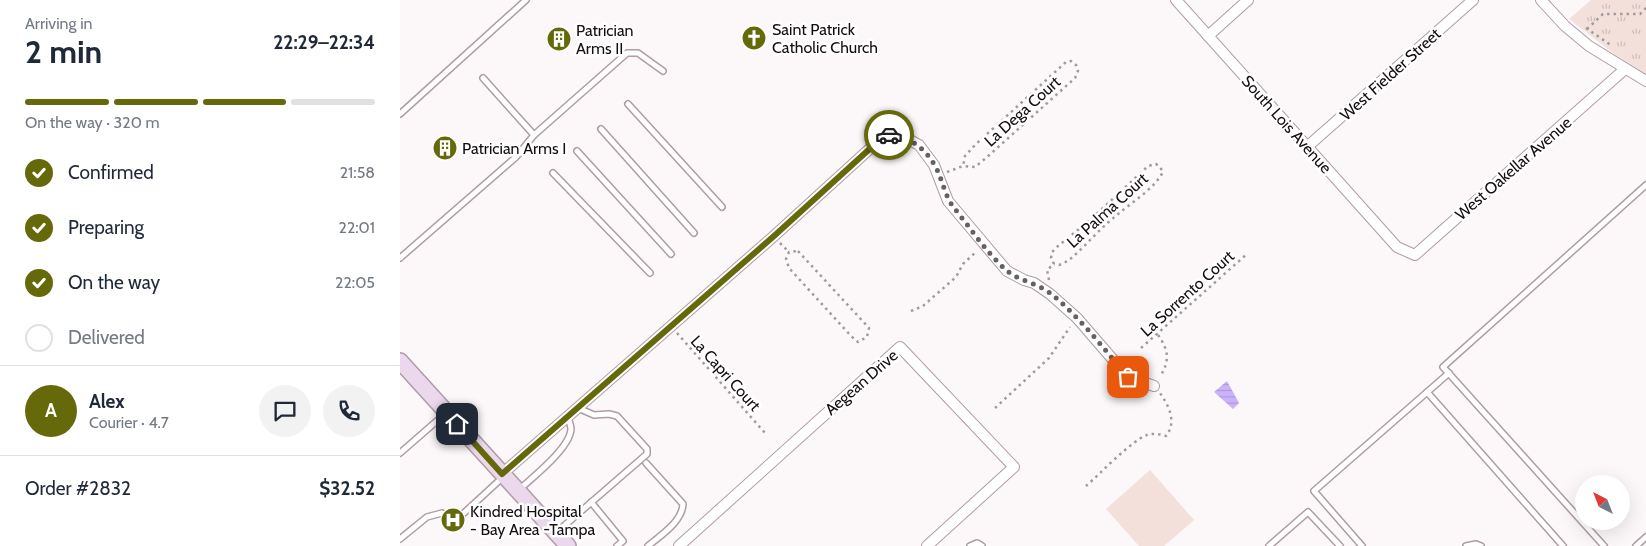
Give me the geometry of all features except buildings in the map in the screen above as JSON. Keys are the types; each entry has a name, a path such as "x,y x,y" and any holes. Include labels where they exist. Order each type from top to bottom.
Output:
{"main road":[{"path":"402,367 446,412 568,546"}],"street":[{"name":"South Lois Avenue","path":"1176,0 1397,247"},
{"path":"1208,36 1248,0"},
{"name":"West Fielder Street","path":"1308,147 1473,0"},
{"path":"1542,0 1566,26 1589,46 1646,81"},
{"name":"West Oakellar Avenue","path":"1397,247 1415,255 1626,69"},
{"path":"504,475 886,134 902,135 919,145 934,165 948,201 1007,271 1050,294 1077,318 1128,377 1154,386"},
{"name":"Aegean Drive","path":"679,546 900,346 1014,467 927,546"}],"lane":[{"path":"400,114 526,0"},
{"path":"400,258 516,157 534,135 626,54 638,53 663,71"},
{"path":"483,78 534,135"},
{"path":"628,104 722,207"},
{"path":"601,129 694,233"},
{"path":"577,151 671,254"},
{"path":"553,173 650,274"},
{"path":"1604,546 1443,367 1646,185"},
{"path":"1362,546 1314,491 1449,373"},
{"path":"1427,392 1563,546"},
{"path":"556,533 647,454 647,449 617,416 609,414 594,415 577,408"},
{"path":"400,453 446,412"},
{"path":"518,491 567,441 571,429 568,416"},
{"path":"646,463 683,504 682,512 677,520 648,546"},
{"path":"400,539 427,517 442,513 452,524 504,475"},
{"path":"591,502 628,546"},
{"path":"1269,546 1308,512 1340,546"},
{"path":"1636,546 1646,537"},
{"path":"617,546 623,541"},
{"path":"970,546 977,543 982,546"},
{"path":"1466,546 1476,544 1480,546"}],"path":[{"path":"1588,29 1603,14 1640,14 1646,8"},
{"path":"1580,23 1614,48"},
{"name":"La Dega Court","path":"938,175 963,166 975,167 1074,78 1078,71 1076,65 1071,61 1066,62 976,144 966,156 963,166"},
{"name":"La Palma Court","path":"1050,294 1047,270 1054,264 1059,265 1068,261 1110,220 1137,200 1160,178 1163,172 1160,167 1156,164 1148,166 1089,221 1058,246 1052,252 1051,258 1054,264"},
{"path":"911,311 923,306 956,277 963,264 984,245"},
{"path":"798,251 869,328 867,337 858,342 851,336 789,268 786,260 789,252 798,251"},
{"name":"La Sorrento Court","path":"1142,348 1247,254"},
{"path":"995,408 1049,358 1077,318"},
{"name":"La Capri Court","path":"670,327 765,433"},
{"path":"1086,486 1137,440 1147,434 1166,436 1169,433 1172,415 1165,400 1154,386 1168,361 1167,351 1158,335"}],"green space":[{"path":"1591,0 1646,0 1646,74 1616,55 1569,19"},
{"path":"1150,470 1194,520 1164,546 1139,546 1106,509"}],"shaded area":[{"path":"1227,381 1239,403 1233,409 1214,392"}],"way so far":[{"path":"889,135 902,135 919,145 934,165 948,201 1007,271 1043,288 1050,294 1077,318 1128,377"}],"place":[{"name":"Saint Patrick Catholic Church","path":"754,38"},
{"name":"Patrician Arms II","path":"559,39"},
{"name":"Patrician Arms I","path":"445,148"},
{"name":"Kindred Hospital - Bay Area -Tampa","path":"453,520"}],"route":[{"path":"457,424 502,474 774,236 886,134 889,135"}]}
